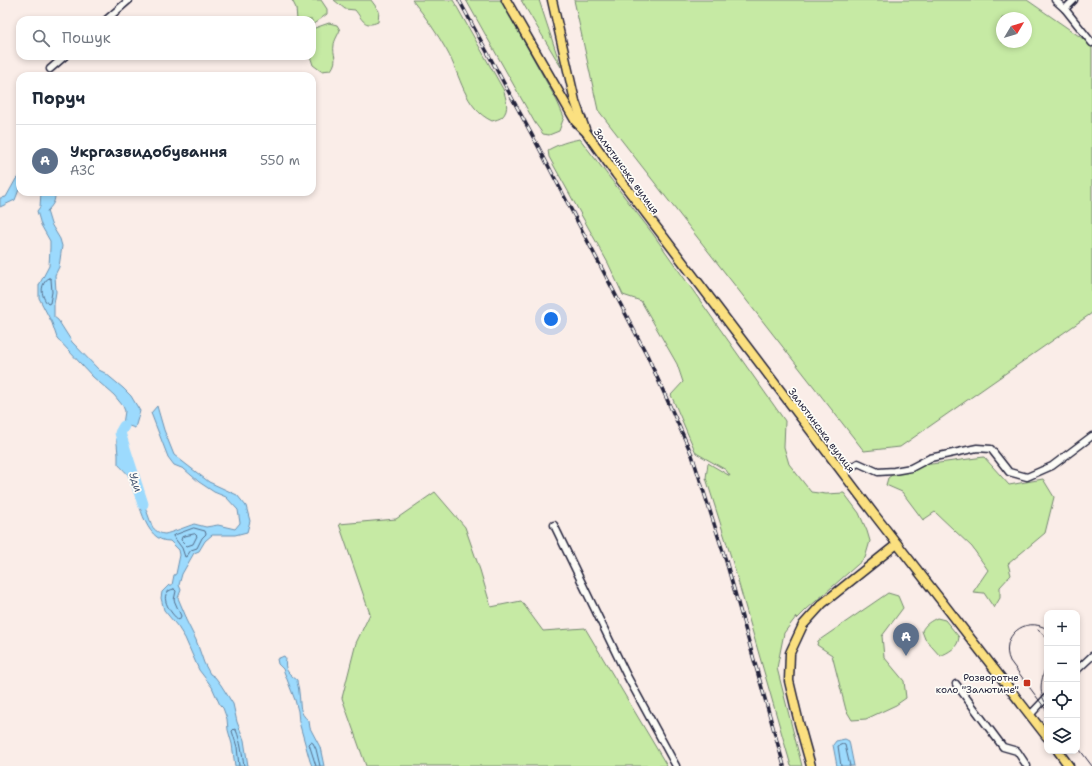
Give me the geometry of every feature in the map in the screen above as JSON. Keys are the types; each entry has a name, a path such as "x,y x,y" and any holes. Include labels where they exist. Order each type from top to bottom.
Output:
{"main road":[{"path":"506,0 576,122 586,132"},
{"path":"552,0 576,101 586,132"},
{"name":"Залютинська вулиця","path":"586,132 621,181 842,473 1044,733"},
{"path":"811,766 789,681 790,653 803,625 822,604 897,544"},
{"path":"1060,754 1069,766"}],"street":[{"path":"111,16 129,0"},
{"path":"1055,0 1065,9 1092,42"},
{"path":"1065,9 1074,0"},
{"path":"50,69 60,60"},
{"path":"842,473 858,463 878,472 911,468 930,458 981,448 991,449 1009,472 1027,477 1052,466 1092,436"},
{"path":"554,525 626,674 676,766"},
{"path":"1080,667 1092,656"},
{"path":"956,684 1003,747 1016,751 1027,766"},
{"path":"1030,715 1044,699"}],"green space":[{"path":"292,0 321,0 327,9 327,14 316,22 316,16 297,16 296,8"},
{"path":"334,0 371,0 379,11 378,22 370,24 364,22 355,10 345,9"},
{"path":"412,0 453,0 503,89 507,107 501,118 492,121 475,108 464,90 443,44 422,12"},
{"path":"466,0 501,0 557,101 564,117 559,131 549,135 543,134 535,123"},
{"path":"521,0 539,0 561,67"},
{"path":"574,0 1027,0 1092,45 1092,313 900,447 864,451 598,110"},
{"path":"329,23 337,25 340,30 334,43 335,63 331,70 321,71 313,65 311,60 316,60 316,28"},
{"path":"580,139 653,234 785,421 784,447 789,464 811,492 826,494 844,493 859,513 867,531 870,541 865,558 797,619 796,617 784,633 777,668 802,766 791,766 732,560 706,478 708,463 730,476 726,470 696,453 671,395 683,382 677,364 641,301 623,295 608,263 549,157 548,150 564,143"},
{"path":"984,457 1009,485 1043,479 1054,497 1045,533 1008,564 1011,575 1000,587 1000,598 994,608 984,593 973,592 988,570 972,547 935,512 923,520 902,492 886,485 888,478 901,468"},
{"path":"435,492 465,527 491,607 521,601 543,631 585,628 667,766 366,766 342,698 356,643 370,614 339,524 396,519"},
{"path":"888,593 898,596 903,608 882,636 884,657 904,681 906,698 896,705 866,719 852,720 846,710 832,655 817,645 818,641"},
{"path":"937,618 945,620 959,637 955,647 940,656 925,639 922,631 926,625"}],"water":[{"path":"16,179 17,196 15,200 0,207 0,198 6,197"},
{"path":"41,196 55,196 52,205 47,211 51,224 60,239 62,246 59,267 55,275 56,292 54,317 58,320 72,342 99,370 105,373 131,396 140,411 135,428 129,426 124,431 121,442 127,467 130,468 152,526 159,533 165,534 194,524 206,527 218,525 235,529 240,523 238,510 226,497 214,492 184,469 174,465 168,457 151,413 157,406 164,430 174,455 209,482 237,495 246,506 250,521 247,532 235,535 212,535 205,541 199,551 194,553 182,574 179,585 181,590 178,598 204,663 210,674 215,677 233,704 237,722 244,740 248,766 235,766 227,719 223,708 220,705 212,687 199,670 185,638 164,610 161,598 162,592 169,585 172,585 180,555 179,550 170,541 161,539 154,534 148,526 143,517 130,478 118,464 116,432 123,424 125,411 123,406 114,395 93,377 57,338 52,323 39,298 39,285 49,266 50,248 50,241 41,225 37,211 40,207"},
{"path":"284,656 286,659 287,671 297,680 302,712 305,718 309,721 310,728 320,747 324,766 312,766 310,761 299,722 295,700 283,669 278,664 277,659"},
{"path":"845,739 849,741 854,766 837,766 833,745 836,741"}],"waterway":[{"name":"Уди","path":"124,426 120,433 143,504"}],"tram line":[{"path":"1044,628 1039,625 1023,627 1016,631 1008,644 1010,661 1044,707"},
{"path":"1038,630 1044,635"},
{"path":"1044,671 1041,692 1044,700"},
{"path":"1080,750 1092,766"}],"railway":[{"path":"459,0 539,148 647,355 692,455 726,561 784,766"}],"place":[{"name":"Укргазвидобування","path":"906,656"},
{"name":"Розворотне коло \"Залютине\"","path":"1027,683"}]}
